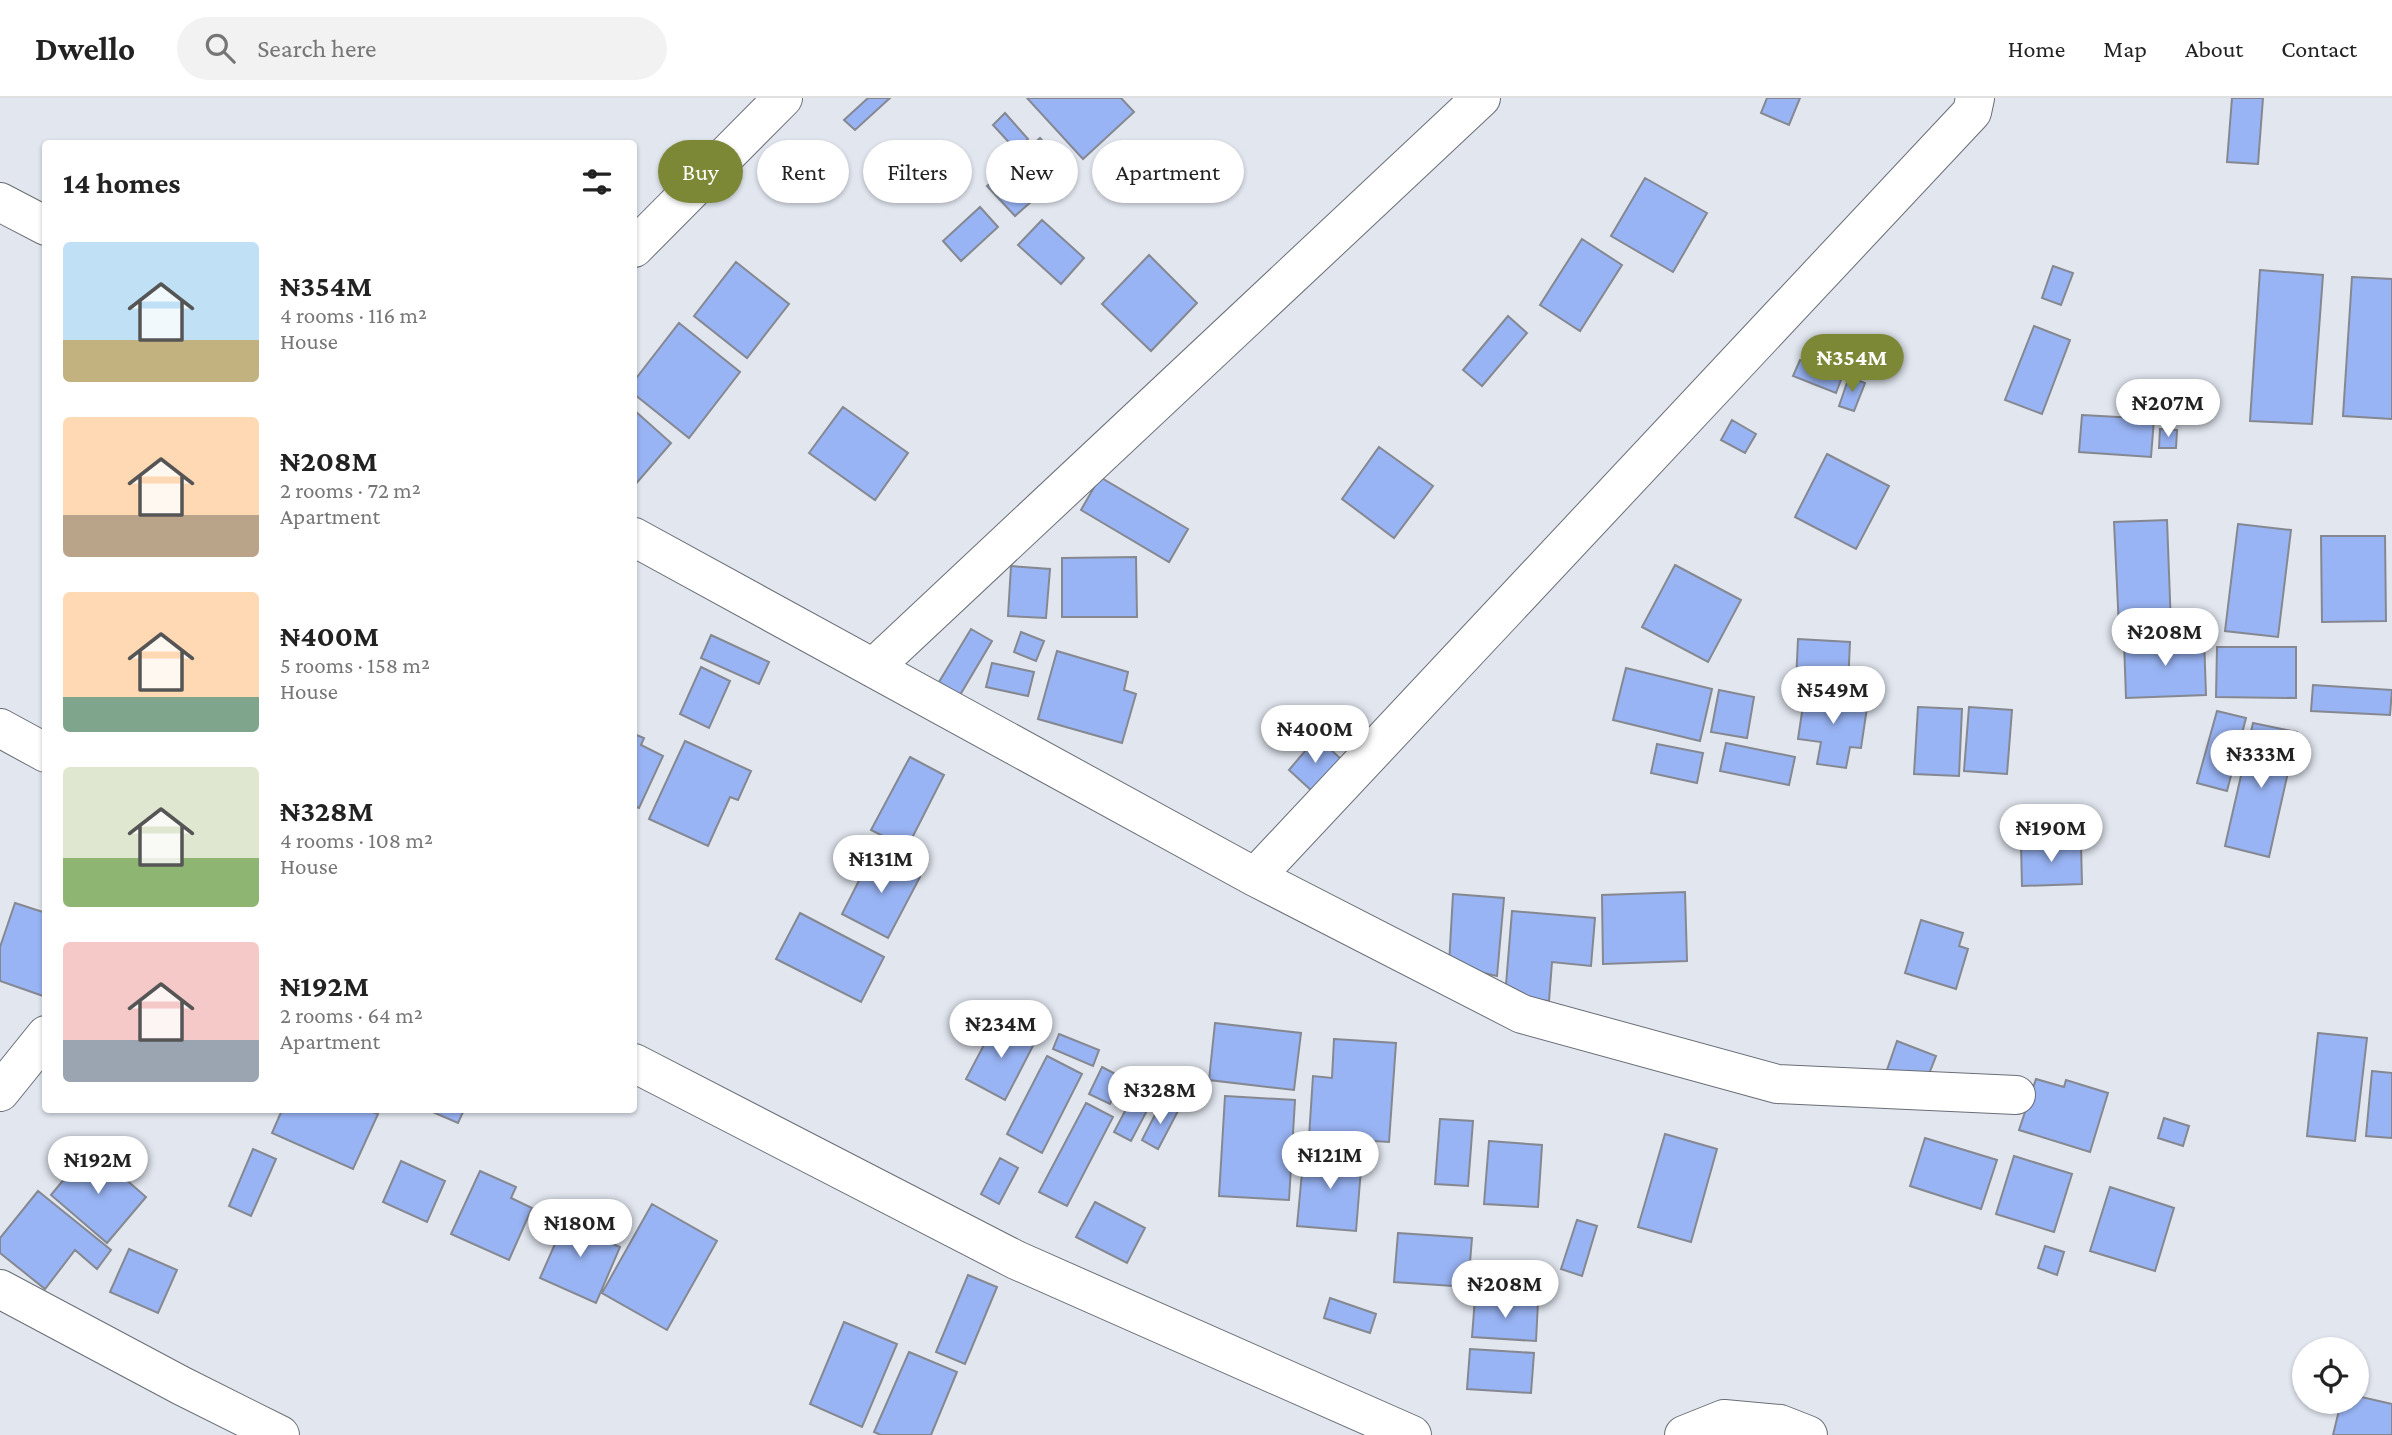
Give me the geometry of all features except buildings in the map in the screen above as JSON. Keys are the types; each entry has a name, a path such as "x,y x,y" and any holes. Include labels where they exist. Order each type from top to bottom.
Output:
{"street":[{"path":"637,245 783,98"},
{"path":"873,668 1481,98"},
{"path":"1255,877 1972,112 1975,98"},
{"path":"0,202 42,224"},
{"path":"637,539 1255,877 1522,1014 1777,1084 2016,1095"},
{"path":"0,729 42,751"},
{"path":"0,1093 42,1040"},
{"path":"637,1065 1016,1260 1412,1435"},
{"path":"0,1289 182,1386 281,1435"},
{"path":"1684,1435 1724,1419 1780,1424 1808,1435"}]}
